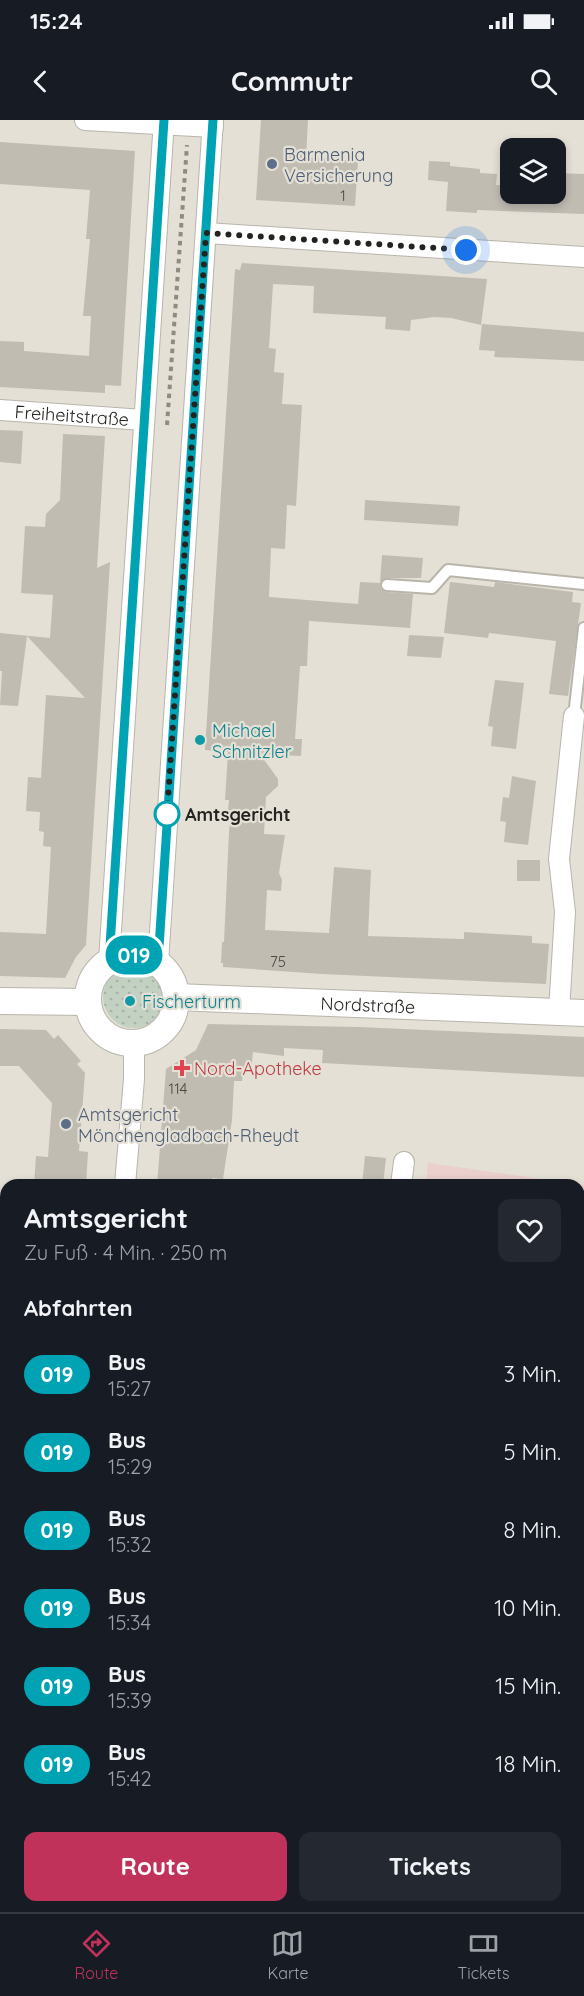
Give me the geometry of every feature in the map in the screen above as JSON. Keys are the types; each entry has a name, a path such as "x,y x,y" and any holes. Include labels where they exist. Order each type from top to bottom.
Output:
{"street":[{"path":"85,120 213,124 158,963"},
{"path":"109,961 164,122"},
{"path":"206,233 584,257"},
{"name":"Freiheitstraße","path":"0,410 144,420"},
{"name":"Nordstraße","path":"176,997 572,1012 559,859 574,716"},
{"path":"119,956 145,957 158,963 174,984 176,997 175,1010 165,1029 148,1041 134,1044 120,1042 101,1032 89,1014 88,988 93,977 109,961 119,956"},
{"path":"0,1001 88,1002"},
{"path":"126,1179 134,1079 134,1044"},
{"path":"402,1179 404,1162"}],"lane":[{"path":"387,585 432,588 448,570 584,584"},
{"path":"574,716 584,628"}],"shaded area":[{"path":"428,1163 541,1179 427,1179"}],"green space":[{"path":"128,966 140,966 156,975 163,985 165,997 163,1009 156,1019 140,1028 128,1028 117,1023 108,1014 103,1003 103,991 108,980 117,971"}],"building":[{"path":"261,120 308,120 306,157 358,161 355,206 256,200"},
{"path":"0,142 135,151 121,386 105,385 105,393 0,387 0,341 24,342 24,351 89,356 91,316 83,316 90,239 86,239 90,190 0,184"},
{"path":"429,161 450,162 450,166 480,169 480,173 497,174 496,185 500,185 500,204 566,204 566,173 584,174 584,214 446,211 448,182 428,180"},
{"path":"242,263 487,279 481,325 451,318 434,317 411,320 410,331 385,329 386,317 313,313 314,286 273,284 269,348 276,349 274,372 284,373 282,404 302,405 296,506 287,505 285,549 271,548 269,597 358,604 360,582 380,583 381,589 386,592 413,594 410,628 309,621 307,666 300,666 295,739 302,739 301,756 260,754 278,779 278,786 266,797 264,834 285,835 279,873 282,880 281,891 267,890 265,930 329,933 334,867 371,870 368,936 464,939 464,932 532,936 532,943 549,944 546,984 322,974 223,967 221,963 230,821 227,820 229,800 225,800 228,752 205,750 235,269 240,270"},
{"path":"482,324 584,332 584,361 494,357 495,351 479,350"},
{"path":"0,430 23,431 21,464 0,462"},
{"path":"63,434 105,436 97,568 110,562 86,945 76,957 65,978 0,976 0,932 46,934 51,847 43,846 44,832 39,831 40,812 26,811 28,777 41,778 46,695 85,698 27,636 18,706 0,705 2,671 0,671 0,633 50,638 53,595 21,593 25,526 45,527 46,514 60,500"},
{"path":"365,500 460,506 458,526 364,520"},
{"path":"382,555 423,558 421,578 387,578 380,582"},
{"path":"450,582 494,587 495,582 573,592 572,602 581,603 568,696 549,694 556,641 489,633 488,638 444,633"},
{"path":"409,635 444,637 441,658 407,656"},
{"path":"495,680 524,683 516,749 491,746 493,727 488,726"},
{"path":"512,776 536,781 528,845 504,842 506,822 500,821 503,797 509,798"},
{"path":"517,860 540,860 540,881 517,881"},
{"path":"208,1024 359,1027 584,1037 584,1077 322,1063 323,1050 284,1048 284,1056 253,1052 251,1070 243,1069 242,1081 234,1081 232,1120 223,1179 157,1179 166,1069 196,1050"},
{"name":"Amtsgericht Mönchengladbach-Rheydt","path":"0,1029 46,1030 54,1039 58,1035 81,1061 77,1064 85,1073 79,1151 88,1152 86,1179 34,1179 36,1156 48,1157 52,1103 19,1066 0,1066"},
{"path":"365,1156 386,1158 384,1179 363,1179"}],"bus line":[{"name":"019","path":"164,120 109,961 119,956 131,955 145,957 158,963 213,120"}],"place":[{"name":"Barmenia Versicherung","path":"272,164"},
{"name":"Michael Schnitzler","path":"200,740"},
{"name":"Amtsgericht","path":"167,814"},
{"name":"Fischerturm","path":"130,1001"},
{"name":"Nord-Apotheke","path":"182,1068"},
{"name":"Amtsgericht Mönchengladbach-Rheydt","path":"66,1124"}],"route":[{"path":"167,814 206,233 466,250"}]}
